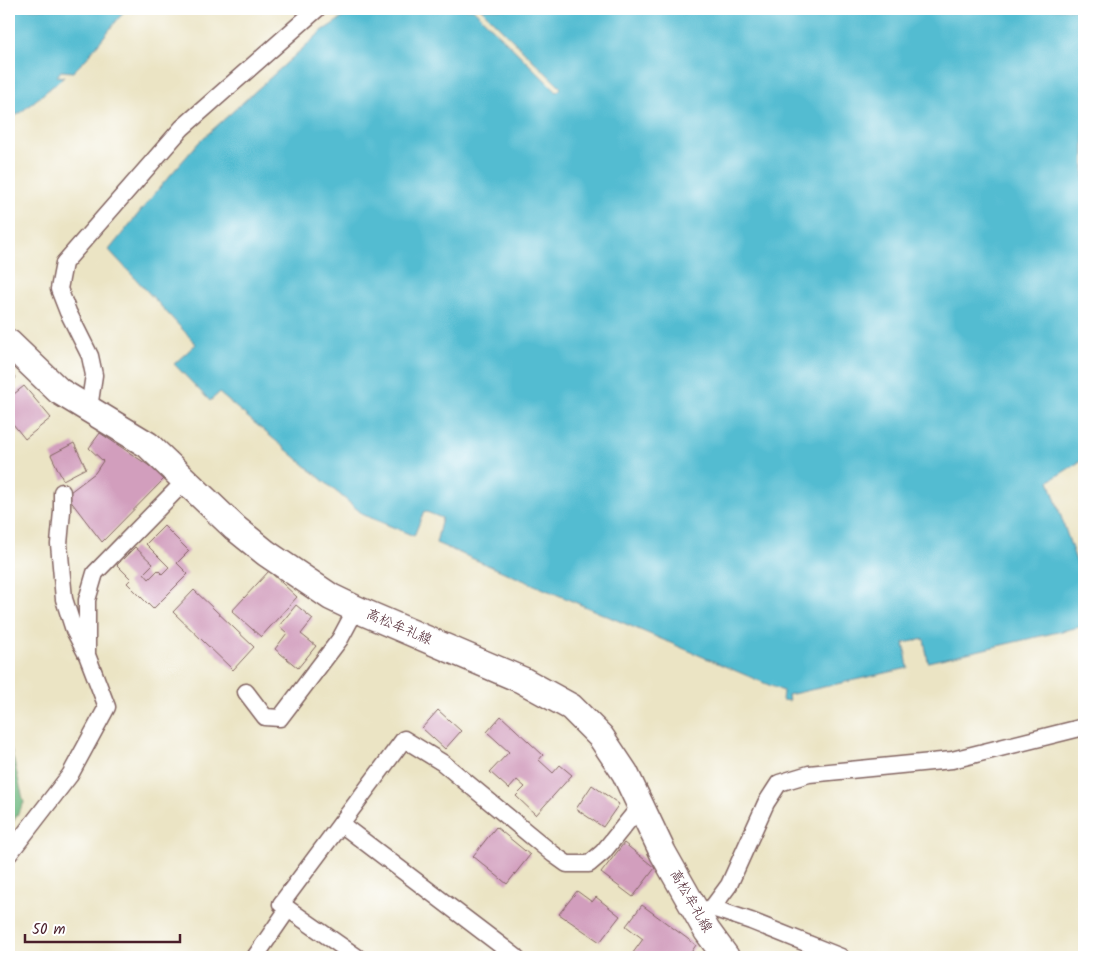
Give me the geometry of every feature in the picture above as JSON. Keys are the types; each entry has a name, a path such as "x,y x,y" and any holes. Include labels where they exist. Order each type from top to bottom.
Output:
{"main road":[{"name":"高松牟礼線","path":"9,343 59,391 148,445 234,528 266,553 331,597 522,680 571,707 601,737 625,773 663,853 704,910 707,931 723,956"}],"street":[{"path":"89,408 94,375 90,356 59,289 64,263 182,128 318,9"},
{"path":"87,655 87,600 95,573 185,481"},
{"path":"9,854 70,775 107,707 87,655 74,630 64,599 59,544 62,492"},
{"path":"246,692 265,717 280,718 340,639 356,609"},
{"path":"841,957 704,910 729,885 766,803 779,783 809,774 952,760 1084,727"},
{"path":"357,957 281,904 404,739 443,763 567,864 589,864 603,852 641,805"},
{"path":"341,824 516,957"},
{"path":"255,957 288,909"}],"green space":[{"path":"9,741 24,803 9,829"}],"water":[{"path":"9,9 126,9 86,59 73,72 61,71 57,76 64,77 20,113 9,119"},
{"path":"356,9 473,9 557,92 561,88 481,9 1079,9 1084,18 1084,459 1049,481 1084,584 1084,626 928,662 924,639 904,643 908,668 788,695 789,701 782,700 783,691 436,543 442,518 424,511 414,536 364,515 219,393 210,401 174,364 196,344 109,250 200,141 322,31"}],"building":[{"path":"9,370 16,378 9,384"},
{"path":"24,386 51,418 25,439 9,419 9,398"},
{"path":"100,433 166,477 102,542 66,495 95,473 103,461 89,448"},
{"path":"74,443 86,468 63,480 51,455"},
{"path":"164,526 189,551 177,563 188,574 153,609 127,583 131,579 117,565 135,547 153,564 144,573 149,579 158,570 162,574 169,567 146,544"},
{"path":"269,571 297,597 261,637 232,611"},
{"path":"194,590 254,647 233,670 173,612"},
{"path":"296,605 313,619 301,634 316,646 298,668 275,649 287,633 279,626"},
{"path":"438,710 461,731 445,749 422,728"},
{"path":"501,716 543,755 539,760 553,773 560,765 572,775 536,815 516,796 525,787 517,780 509,789 490,772 509,752 487,732"},
{"path":"592,785 619,804 603,827 576,809"},
{"path":"496,827 530,855 507,884 473,856"},
{"path":"624,843 655,868 633,897 601,873"},
{"path":"577,891 592,902 596,897 620,916 600,942 559,914"},
{"path":"642,905 696,945 688,957 630,957 643,939 626,926"}]}
